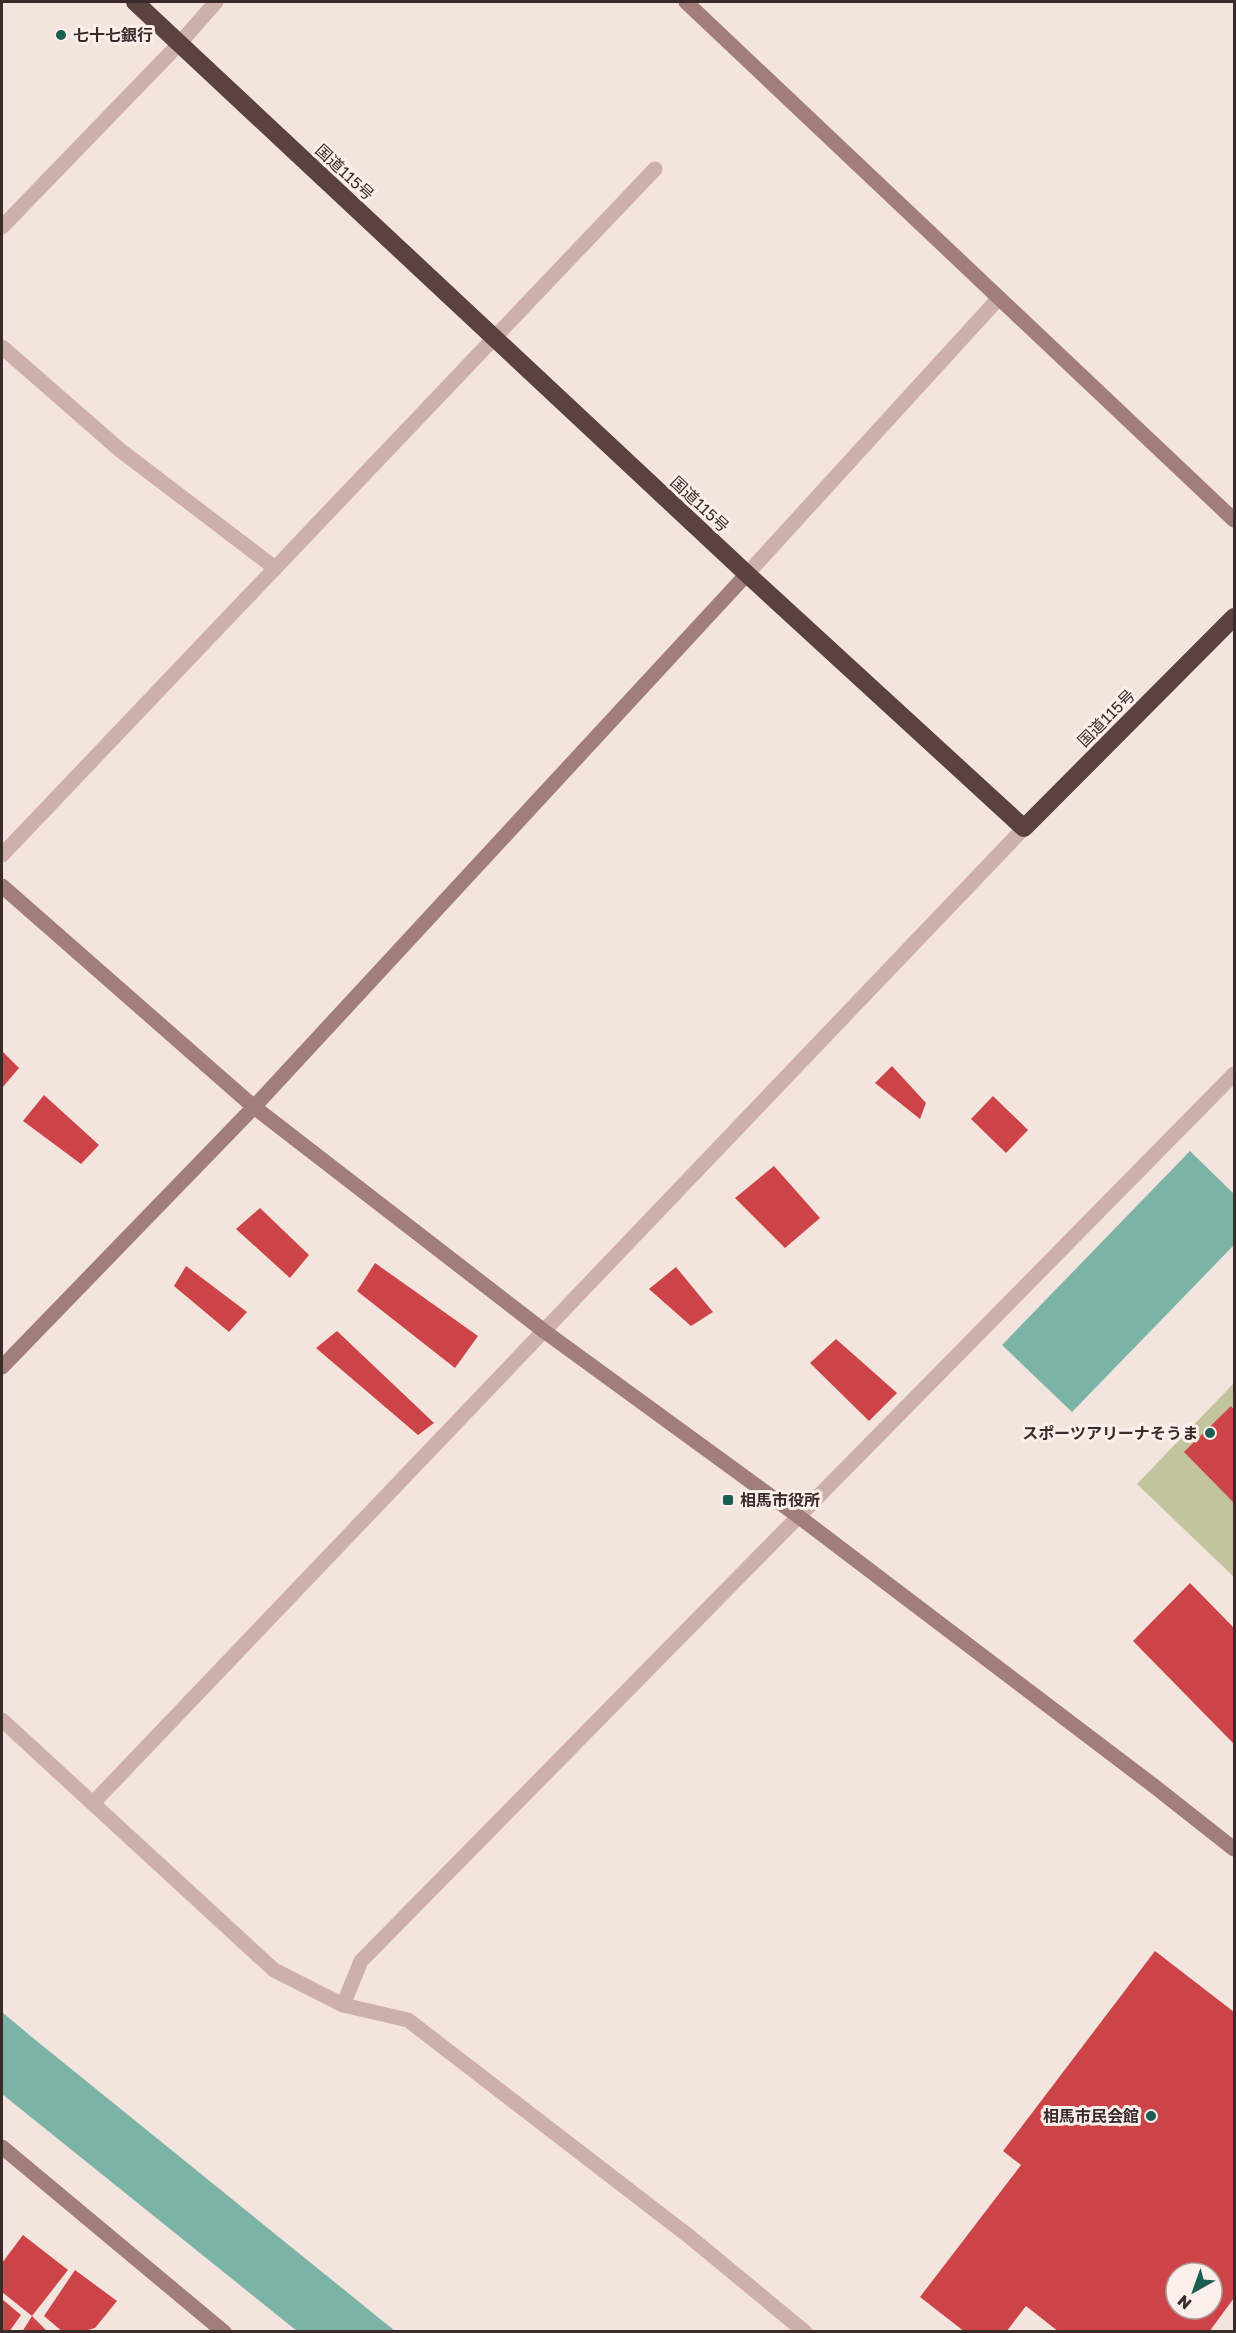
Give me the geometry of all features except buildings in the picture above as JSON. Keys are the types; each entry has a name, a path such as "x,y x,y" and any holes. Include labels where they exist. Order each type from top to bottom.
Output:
{"highway":[{"name":"国道115号","path":"135,2 747,574 1024,828 1234,617"}],"street":[{"path":"2,226 179,44 216,2"},
{"path":"686,2 1234,520"},
{"path":"2,855 655,170"},
{"path":"2,1367 254,1107 999,298"},
{"path":"2,347 120,450 275,568"},
{"path":"93,1803 1024,828"},
{"path":"2,886 254,1107 544,1331 798,1516 1234,1849"},
{"path":"343,2005 361,1960 1234,1074"},
{"path":"2,1720 274,1970 343,2005 408,2020 690,2237 805,2331"},
{"path":"2,2147 224,2331"}],"green space":[{"name":"スポーツアリーナそうま","path":"1234,1383 1234,1577 1137,1484"}],"water":[{"path":"1190,1151 1234,1194 1234,1245 1072,1412 1002,1345"},
{"path":"2,2012 395,2331 297,2331 2,2094"}],"place":[{"name":"七十七銀行","path":"61,35"},
{"name":"スポーツアリーナそうま","path":"1210,1433"},
{"name":"相馬市役所","path":"728,1500"},
{"name":"相馬市民会館","path":"1151,2116"}]}
